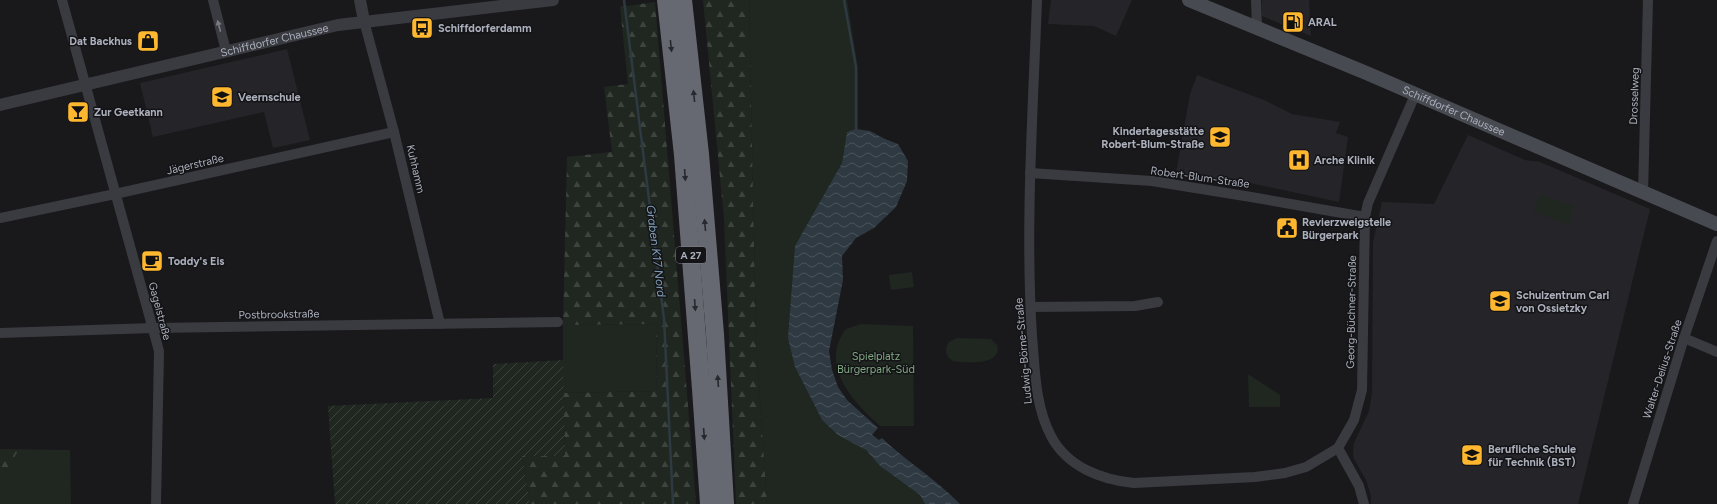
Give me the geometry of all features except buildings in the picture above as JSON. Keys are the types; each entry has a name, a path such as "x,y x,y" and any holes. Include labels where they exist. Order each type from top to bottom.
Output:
{"highway":[{"name":"A 27","path":"680,3 692,70 715,334 725,504"},
{"name":"A 27","path":"680,3 683,154 702,389 709,504"}],"main road":[{"name":"Schiffdorfer Chaussee","path":"1189,0 1415,94 1717,224"}],"street":[{"name":"Gagelstraße","path":"62,0 153,328 158,351 156,504"},
{"path":"213,0 226,51"},
{"path":"360,0 364,21"},
{"name":"Schiffdorfer Chaussee","path":"0,106 85,84 338,25 553,0"},
{"name":"Ludwig-Börne-Straße","path":"1036,0 1030,173 1031,307 1034,355 1042,417 1052,438 1063,452 1080,466 1098,476 1117,481 1134,483 1266,475 1285,472 1306,467 1338,448"},
{"path":"1256,0 1257,28"},
{"name":"Drosselweg","path":"1643,193 1648,0"},
{"name":"Kuhhamm","path":"364,21 394,132 440,324"},
{"name":"Georg-Büchner-Straße","path":"1338,448 1354,420 1362,390 1365,217 1368,203 1415,94"},
{"name":"Jägerstraße","path":"0,218 394,132"},
{"name":"Robert-Blum-Straße","path":"1030,173 1152,181 1365,217"},
{"name":"Walter-Delius-Straße","path":"1632,504 1684,338 1717,241"},
{"path":"1031,307 1135,306 1158,302"},
{"name":"Postbrookstraße","path":"0,334 153,328 558,322"},
{"path":"1684,338 1717,352"},
{"path":"1338,448 1359,486 1364,504"}],"shaded area":[{"path":"1051,0 1132,0 1116,36 1094,26 1048,24"},
{"path":"1262,0 1309,0 1311,36 1262,16"},
{"name":"Veernschule","path":"287,49 310,140 273,148 264,112 153,137 140,83"},
{"path":"1197,75 1264,100 1292,114 1340,122 1336,133 1348,137 1339,202 1250,183 1176,173 1190,94"},
{"name":"Schulzentrum Carl von Ossietzky","path":"1468,135 1525,160 1540,162 1650,209 1578,504 1371,504 1371,496 1366,480 1354,459 1354,443 1369,411 1372,394 1373,242 1382,202 1434,204"}],"green space":[{"path":"703,0 749,0 756,340 767,504 736,504 724,219"},
{"path":"749,0 847,0 858,68 858,130 847,132 842,163 824,196 795,367 822,420 866,450 880,466 920,495 925,504 767,504 756,340"},
{"path":"655,2 696,504 530,504 522,456 565,455 563,393 657,391 656,324 563,325 567,157 612,152 604,87 628,84 620,7"},
{"path":"1540,194 1574,206 1568,224 1534,212"},
{"path":"912,272 914,287 891,290 889,275"},
{"path":"656,324 657,391 563,393 563,325"},
{"name":"Spielplatz Bürgerpark-Süd","path":"861,324 913,326 914,426 880,426 850,395 843,382 838,369 836,356 838,343 846,329"},
{"path":"957,338 991,339 997,345 997,352 994,357 982,362 953,361 947,355 946,347 949,342"},
{"path":"563,360 565,456 522,456 530,504 335,504 328,406 493,398 493,364"},
{"path":"1248,374 1280,395 1280,407 1249,407"},
{"path":"0,449 70,450 71,504 0,504"},
{"path":"0,451 18,451 3,475 0,488"}],"water":[{"path":"856,129 870,131 898,144 908,161 907,181 896,207 874,228 856,238 842,256 843,280 829,351 832,370 838,387 847,400 878,428 872,435 879,440 882,438 941,486 960,504 925,504 920,495 880,466 866,450 838,435 822,420 795,367 788,338 795,246 842,163 847,132"}],"waterway":[{"name":"Graben K17 Nord","path":"624,0 664,319 673,504"},
{"path":"844,0 856,67 856,131"}],"place":[{"name":"ARAL","path":"1293,22"},
{"name":"Schiffdorferdamm","path":"422,28"},
{"name":"Dat Backhus","path":"148,41"},
{"name":"Veernschule","path":"222,97"},
{"name":"Zur Geetkann","path":"78,112"},
{"name":"Kindertagesstätte Robert-Blum-Straße","path":"1220,137"},
{"name":"Arche Klinik","path":"1299,160"},
{"name":"Revierzweigstelle Bürgerpark","path":"1287,228"},
{"name":"Toddy's Eis","path":"152,261"},
{"name":"Schulzentrum Carl von Ossietzky","path":"1500,301"},
{"name":"Berufliche Schule für Technik (BST)","path":"1472,455"}]}
